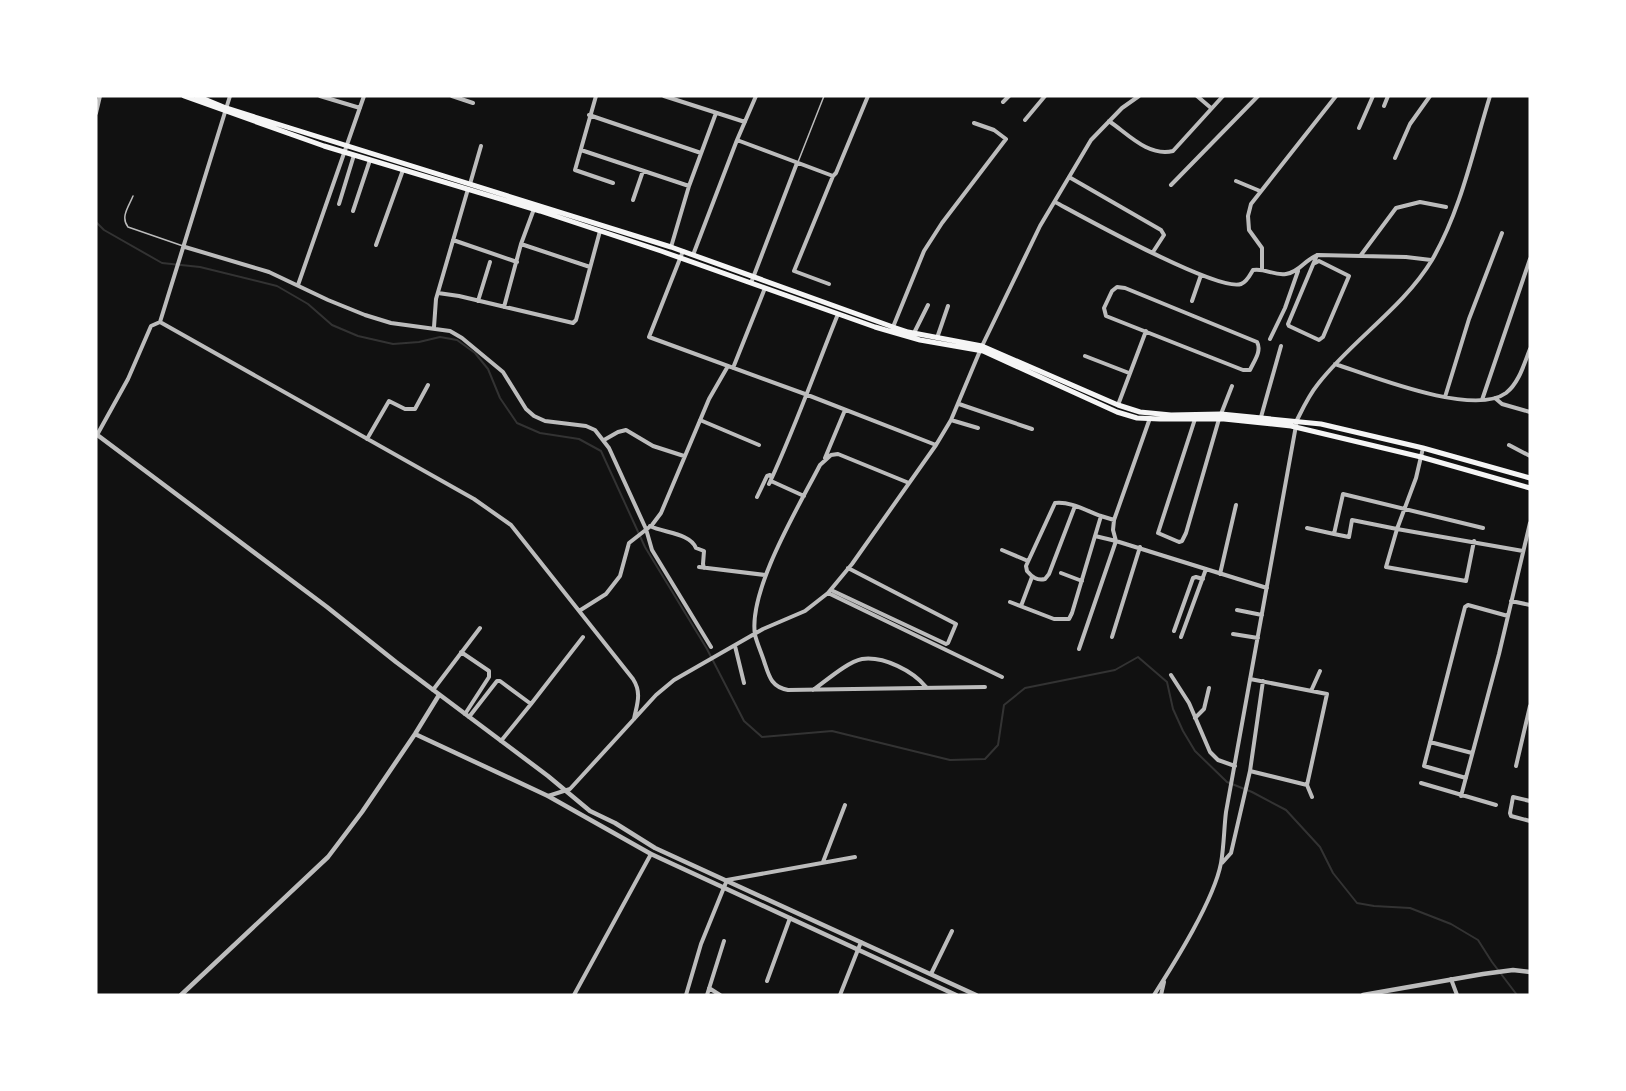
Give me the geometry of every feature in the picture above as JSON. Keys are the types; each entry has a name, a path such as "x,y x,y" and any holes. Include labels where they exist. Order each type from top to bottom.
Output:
{"main road":[{"path":"184,96 346,149 671,247 681,254 693,255 752,280 765,288 911,338 981,349 1117,412 1150,418 1195,419 1220,416 1295,427 1421,457 1530,488"},
{"path":"197,96 226,110"},
{"path":"346,149 354,155 469,187 600,231 681,254 893,327 981,349 1140,412 1261,417 1320,423 1423,448 1530,478"}],"street":[{"path":"96,113 100,96"},
{"path":"160,322 230,96"},
{"path":"320,96 360,108"},
{"path":"298,285 364,96"},
{"path":"452,96 473,103"},
{"path":"596,96 575,170 613,183"},
{"path":"664,96 745,122"},
{"path":"693,255 756,96"},
{"path":"830,284 794,271 832,176 836,173 868,96"},
{"path":"1003,102 1009,96"},
{"path":"1025,120 1045,96"},
{"path":"548,796 570,789 656,695 674,680 755,634 805,611 829,592 936,445 951,420 981,349 1040,226 1091,140 1122,108 1139,96"},
{"path":"1197,96 1211,108"},
{"path":"1109,121 1149,149 1164,153 1173,151 1223,96"},
{"path":"1171,185 1258,96"},
{"path":"1262,268 1262,248 1249,230 1248,216 1251,204 1336,96"},
{"path":"1359,128 1373,96"},
{"path":"1384,106 1388,96"},
{"path":"1395,158 1410,124 1430,96"},
{"path":"1154,995 1209,898 1221,864 1226,812 1297,420 1316,386 1405,295 1432,260 1458,204 1490,96"},
{"path":"671,247 689,186 716,113"},
{"path":"590,115 701,153"},
{"path":"893,327 924,251 942,223 1006,139 994,130 974,123"},
{"path":"737,140 832,176"},
{"path":"434,327 438,293 481,146"},
{"path":"581,150 689,186"},
{"path":"339,204 354,155"},
{"path":"353,211 370,160"},
{"path":"752,280 797,163"},
{"path":"376,244 404,170"},
{"path":"633,200 644,171"},
{"path":"1070,177 1161,230 1164,235 1153,252"},
{"path":"1236,181 1260,191"},
{"path":"1055,202 1202,275 1231,284 1240,284 1253,270 1262,268 1284,275 1298,270"},
{"path":"1361,255 1396,208 1420,202 1446,207"},
{"path":"504,307 521,244 534,209"},
{"path":"438,293 573,323 576,320 600,231"},
{"path":"1445,397 1470,319 1502,233"},
{"path":"453,240 517,262"},
{"path":"521,244 590,267"},
{"path":"185,247 251,266 365,315 391,323 420,328 434,327 450,331 462,338 503,372 526,409 534,416 557,424 586,426 595,430 604,440 648,528 652,550 711,647"},
{"path":"681,254 649,338 806,394 936,445"},
{"path":"1270,339 1285,309 1298,270 1310,257 1318,255 1406,256 1432,260"},
{"path":"1315,263 1319,261 1330,265 1349,276 1323,337 1319,340 1288,324 1318,255"},
{"path":"1482,400 1530,259"},
{"path":"478,301 490,262"},
{"path":"1192,301 1202,275"},
{"path":"1117,287 1125,288 1257,342 1259,351 1250,370 1247,371 1146,331 1106,316 1104,308 1112,291 1117,287"},
{"path":"579,611 606,594 621,576 629,543 648,528 661,513 700,420 730,367 765,288"},
{"path":"914,333 928,305"},
{"path":"937,338 948,306"},
{"path":"771,481 795,428 838,314"},
{"path":"160,322 151,326 128,380 97,434 327,607 439,695 565,789 590,811 615,823 653,847 976,995"},
{"path":"160,322 474,499 511,525 638,687 639,696 633,720"},
{"path":"1118,405 1146,331"},
{"path":"1261,417 1281,346"},
{"path":"1335,364 1445,397 1482,400 1505,394 1515,384 1530,351"},
{"path":"1085,356 1129,373"},
{"path":"368,438 389,401 405,409 415,409 428,384"},
{"path":"1195,419 1158,533 1179,542 1186,533 1220,416 1232,386"},
{"path":"1495,398 1502,404 1530,412"},
{"path":"959,404 1032,429"},
{"path":"844,410 825,459 804,496 759,592 755,634 770,677 778,688 788,690 985,687"},
{"path":"1079,649 1116,538 1113,530 1114,520 1150,418"},
{"path":"700,420 759,445"},
{"path":"951,420 978,428"},
{"path":"604,440 626,430 653,446 684,456"},
{"path":"1509,445 1530,456"},
{"path":"1423,448 1416,478 1403,510 1386,567 1466,581 1474,541"},
{"path":"825,459 831,454 846,457 909,483"},
{"path":"757,497 767,476 770,475 771,481"},
{"path":"771,481 804,496"},
{"path":"1334,534 1343,494 1483,528"},
{"path":"1075,506 1049,574 1041,580 1032,577 1027,571 1028,561 1055,503 1075,506 1114,520"},
{"path":"1220,574 1236,505"},
{"path":"1010,602 1054,619 1069,619 1101,516"},
{"path":"1307,528 1349,537 1352,519 1523,551"},
{"path":"1461,796 1530,523"},
{"path":"648,528 688,538 694,543 696,549 704,551 702,568 765,575"},
{"path":"1095,536 1116,538 1206,570 1267,588"},
{"path":"1112,637 1140,547"},
{"path":"1002,550 1028,561"},
{"path":"829,592 948,643 956,624 848,568"},
{"path":"1181,637 1206,570"},
{"path":"1061,573 1082,581"},
{"path":"1021,606 1032,577"},
{"path":"1174,631 1193,578 1203,579"},
{"path":"829,592 1002,677"},
{"path":"1511,601 1530,605"},
{"path":"1466,778 1424,766 1465,607 1468,605 1508,616"},
{"path":"1237,610 1262,615"},
{"path":"433,690 480,628"},
{"path":"1233,634 1258,638"},
{"path":"501,741 583,637"},
{"path":"735,646 744,682"},
{"path":"461,652 489,671 489,677 467,716"},
{"path":"813,690 852,663 863,659 876,660 904,669 920,679 927,688"},
{"path":"1311,691 1320,671"},
{"path":"1171,675 1189,703 1210,752 1218,760 1235,766"},
{"path":"1250,679 1327,694 1308,785 1312,797"},
{"path":"467,716 497,681 531,704"},
{"path":"1221,864 1231,853 1250,771 1263,681"},
{"path":"1195,718 1203,709 1209,688"},
{"path":"181,995 328,857 345,837 416,734 439,695"},
{"path":"1516,766 1530,706"},
{"path":"416,734 548,796 651,854 956,995"},
{"path":"1430,742 1472,753"},
{"path":"1250,771 1308,785"},
{"path":"1420,783 1496,806"},
{"path":"1530,801 1513,797 1510,813 1511,816 1530,821"},
{"path":"823,863 845,805"},
{"path":"574,995 651,854"},
{"path":"727,880 855,857"},
{"path":"686,995 701,944 727,880"},
{"path":"767,981 790,918"},
{"path":"931,974 952,931"},
{"path":"707,995 724,941"},
{"path":"840,995 861,942"},
{"path":"1363,995 1388,993 1483,974 1513,970 1530,972"},
{"path":"1161,995 1167,975"},
{"path":"1451,980 1457,995"},
{"path":"709,988 720,995"}],"lane":[{"path":"797,163 824,96"},
{"path":"133,196 125,215 125,223 128,227 185,247"}],"waterway":[{"path":"96,222 104,230 162,263 200,267 277,286 308,304 332,325 358,336 393,344 419,342 440,337 457,340 475,353 488,369 500,398 517,423 540,433 579,439 601,451 645,547 707,649 744,721 762,737 832,731 950,760 985,759 998,745 1004,705 1025,688 1115,670 1138,657 1167,682 1173,709 1195,751 1227,782 1286,810 1320,847 1333,873 1357,903 1410,908 1451,924 1478,940 1517,995"}]}
